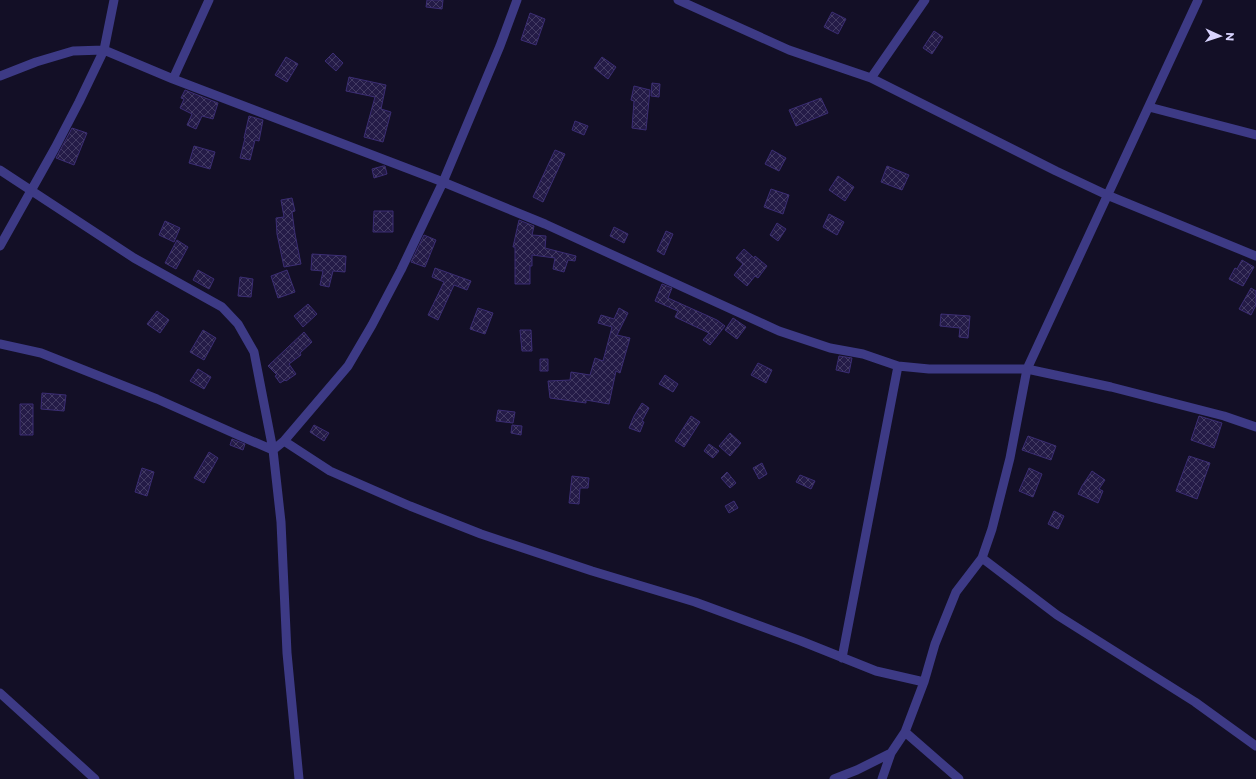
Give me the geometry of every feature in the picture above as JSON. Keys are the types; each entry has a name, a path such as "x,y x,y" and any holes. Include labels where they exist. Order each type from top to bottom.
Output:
{"street":[{"path":"0,246 80,102 104,50 114,0"},
{"path":"173,79 209,0"},
{"path":"273,450 284,441 348,366 372,325 401,270 443,182 500,46 517,0"},
{"path":"678,0 790,50 871,78 1049,168 1107,195 1256,256"},
{"path":"871,78 925,0"},
{"path":"882,779 891,754 905,732 924,682 935,644 956,592 982,558 992,529 1010,458 1027,369 1198,0"},
{"path":"0,76 36,62 73,51 104,50 173,79 443,182 545,224 779,330 830,348 863,354 898,366 929,369 1027,369 1112,387 1224,416 1256,427"},
{"path":"1149,107 1256,135"},
{"path":"0,170 134,258 222,307 238,324 254,352 273,450 281,522 287,653 299,779"},
{"path":"0,344 41,353 157,399 273,450"},
{"path":"842,658 898,366"},
{"path":"284,441 330,471 410,506 482,534 592,571 695,602 876,671 924,682"},
{"path":"982,558 1057,615 1195,702 1256,746"},
{"path":"0,693 95,779"},
{"path":"905,732 959,779"},
{"path":"834,779 891,754"}],"building":[{"path":"427,0 443,0 442,9 426,7"},
{"path":"832,12 846,19 838,34 824,27"},
{"path":"530,13 545,19 536,45 521,40"},
{"path":"934,31 943,37 932,54 923,48"},
{"path":"333,53 343,63 336,71 325,61"},
{"path":"286,57 298,64 287,82 275,75"},
{"path":"602,57 616,67 608,79 594,68"},
{"path":"349,77 386,85 381,109 391,112 383,142 364,137 375,97 346,91"},
{"path":"652,83 660,84 659,97 651,96"},
{"path":"634,86 650,90 646,130 632,128 634,101 631,100"},
{"path":"185,90 218,103 213,119 202,116 196,129 187,125 192,114 180,108 184,99 181,98"},
{"path":"821,98 828,113 796,126 789,110"},
{"path":"249,116 263,120 259,141 255,140 250,160 240,158"},
{"path":"575,121 588,126 584,135 572,130"},
{"path":"72,128 87,133 74,165 56,158"},
{"path":"194,146 215,152 210,169 189,163"},
{"path":"555,150 565,154 543,202 533,197"},
{"path":"772,150 786,158 779,171 765,164"},
{"path":"385,166 387,174 374,178 372,169"},
{"path":"887,166 909,175 902,190 881,182"},
{"path":"838,176 854,187 845,201 829,190"},
{"path":"771,189 789,195 783,214 764,207"},
{"path":"292,198 295,211 292,212 295,234 301,264 284,267 277,234 276,218 284,217 281,200"},
{"path":"374,211 393,211 393,232 373,232"},
{"path":"829,214 844,222 837,235 823,227"},
{"path":"519,220 534,226 532,235 546,236 545,248 576,256 575,261 568,260 564,272 553,269 555,258 532,255 532,266 530,266 530,284 515,284 515,247 513,247"},
{"path":"165,221 180,228 174,242 159,235"},
{"path":"777,223 786,229 778,241 770,235"},
{"path":"614,227 628,234 624,243 610,236"},
{"path":"666,231 673,234 664,255 657,251"},
{"path":"424,235 436,240 425,267 411,262"},
{"path":"177,240 188,247 176,269 165,263"},
{"path":"744,249 754,258 755,256 767,266 758,278 755,276 747,286 734,275 743,264 736,258"},
{"path":"312,254 346,256 345,272 333,271 329,287 320,285 323,271 311,270"},
{"path":"1242,260 1254,267 1243,286 1229,279 1235,268 1237,269"},
{"path":"435,268 471,281 467,290 454,285 438,320 428,315 444,282 432,277"},
{"path":"198,270 214,279 209,289 193,280"},
{"path":"287,270 295,292 278,298 271,276"},
{"path":"240,277 253,279 251,297 238,296"},
{"path":"662,284 672,288 668,298 717,320 725,326 710,345 703,340 709,333 675,317 678,311 655,301"},
{"path":"1251,288 1256,291 1256,305 1251,315 1239,309"},
{"path":"308,304 317,314 303,327 294,316"},
{"path":"478,308 493,313 485,334 470,329"},
{"path":"619,308 628,313 617,335 630,338 620,373 616,371 609,404 586,400 586,403 550,398 548,381 570,380 571,372 590,375 595,358 603,361 612,327 598,323 601,315 614,319"},
{"path":"157,311 169,320 160,333 147,324"},
{"path":"941,314 970,316 968,338 959,337 960,328 940,326"},
{"path":"733,318 746,327 737,339 725,330"},
{"path":"203,330 216,338 204,360 190,352"},
{"path":"520,330 531,330 532,351 522,351"},
{"path":"304,332 312,342 300,353 301,355 289,364 296,374 280,383 275,376 277,375 268,366"},
{"path":"839,356 852,358 849,373 836,370"},
{"path":"540,359 548,359 548,371 540,371"},
{"path":"758,363 772,370 766,383 751,375"},
{"path":"198,369 211,377 204,389 190,381"},
{"path":"665,375 678,384 673,392 659,384"},
{"path":"42,393 66,395 64,411 41,409"},
{"path":"642,403 649,408 642,421 644,422 640,432 629,428"},
{"path":"20,404 33,404 33,435 20,435"},
{"path":"498,410 515,412 513,423 496,421"},
{"path":"691,416 700,422 684,447 675,441"},
{"path":"1199,416 1222,423 1214,448 1191,440"},
{"path":"314,425 329,433 324,441 310,432"},
{"path":"512,425 522,426 521,435 511,433"},
{"path":"730,433 741,443 730,456 719,446"},
{"path":"1028,436 1056,446 1051,460 1022,450"},
{"path":"232,439 245,444 243,450 230,445"},
{"path":"709,444 719,451 713,458 704,451"},
{"path":"209,452 218,458 204,483 194,478"},
{"path":"1189,456 1210,463 1197,499 1176,491"},
{"path":"762,463 767,474 759,479 753,468"},
{"path":"142,468 154,472 147,496 135,492"},
{"path":"1029,468 1042,474 1033,497 1019,491"},
{"path":"1092,471 1105,480 1099,489 1103,491 1098,503 1078,494"},
{"path":"727,472 736,483 730,488 721,478"},
{"path":"800,475 815,481 811,489 796,482"},
{"path":"572,476 589,478 588,488 580,488 579,504 569,503"},
{"path":"734,501 738,508 729,513 725,506"},
{"path":"1054,511 1064,516 1058,529 1048,524"}]}
